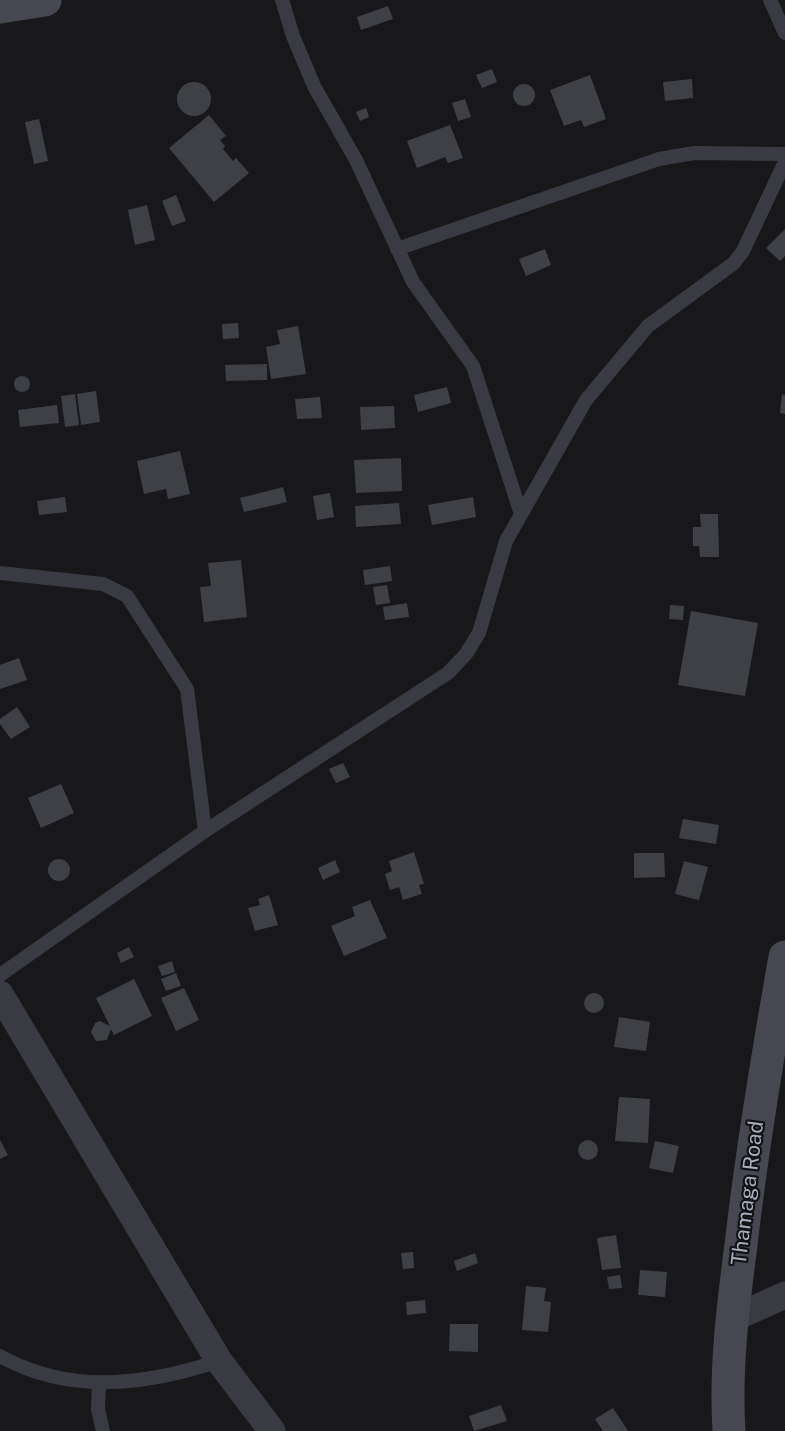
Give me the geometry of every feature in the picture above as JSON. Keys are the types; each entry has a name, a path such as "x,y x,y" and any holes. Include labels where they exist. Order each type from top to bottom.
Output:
{"main road":[{"path":"0,7 45,0"},
{"name":"Thamaga Road","path":"729,1431 727,1404 732,1319 754,1131 785,957"}],"street":[{"path":"0,994 219,1361 272,1431"},
{"path":"732,1319 785,1295"}],"lane":[{"path":"282,0 314,86 356,160 413,282 473,366 521,514"},
{"path":"770,0 785,33"},
{"path":"397,249 659,159 694,153 785,154"},
{"path":"0,975 205,831 393,710 454,667 466,654 479,633 506,541 586,399 648,326 718,275 743,251 785,162"},
{"path":"0,573 103,584 127,596 187,688 205,831"},
{"path":"0,1356 15,1364 79,1381 99,1383 174,1376 219,1361"},
{"path":"99,1383 98,1408 103,1431"}],"building":[{"path":"388,6 393,19 361,30 357,17"},
{"path":"492,69 497,82 482,88 476,75"},
{"path":"590,75 606,119 584,127 581,120 564,126 550,90"},
{"path":"692,79 693,98 665,101 663,82"},
{"path":"194,82 206,87 211,99 206,111 194,116 182,111 177,99 182,87"},
{"path":"524,84 532,87 535,95 532,103 524,106 516,103 513,95 516,87"},
{"path":"465,99 471,117 458,121 452,103"},
{"path":"366,108 369,117 360,121 356,112"},
{"path":"209,115 226,136 220,140 225,146 223,149 233,161 236,158 249,173 214,202 169,148"},
{"path":"39,119 48,161 34,164 25,122"},
{"path":"450,125 463,158 448,163 445,157 417,168 407,141"},
{"path":"176,195 186,221 172,226 162,201"},
{"path":"147,205 155,240 135,245 128,210"},
{"path":"785,229 785,256 780,261 766,248"},
{"path":"545,249 551,265 526,276 519,259"},
{"path":"238,323 239,338 223,339 222,324"},
{"path":"298,326 306,374 271,379 266,347 280,344 277,330"},
{"path":"267,364 267,380 226,381 225,365"},
{"path":"22,376 30,384 22,392 14,384"},
{"path":"447,387 451,403 418,412 414,395"},
{"path":"96,391 100,422 81,425 77,394"},
{"path":"75,394 79,425 65,427 61,396"},
{"path":"782,394 785,395 785,414 780,413"},
{"path":"320,397 322,418 297,419 295,399"},
{"path":"57,405 59,423 20,427 18,410"},
{"path":"394,406 395,428 361,430 360,407"},
{"path":"180,451 190,494 168,499 166,489 144,494 137,461"},
{"path":"401,458 402,491 356,493 354,460"},
{"path":"283,487 287,502 244,512 240,498"},
{"path":"330,493 334,517 317,520 313,496"},
{"path":"65,497 67,512 39,515 37,501"},
{"path":"473,497 476,517 432,525 428,505"},
{"path":"399,503 401,524 356,527 355,506"},
{"path":"700,514 718,514 719,557 700,557 699,546 693,546 693,527 701,527"},
{"path":"241,560 247,617 204,622 200,587 211,586 208,563"},
{"path":"390,566 392,581 365,585 363,570"},
{"path":"387,585 390,603 376,605 373,587"},
{"path":"407,603 409,617 385,620 383,607"},
{"path":"670,605 684,606 683,620 669,619"},
{"path":"691,611 758,623 745,696 678,685"},
{"path":"19,658 27,680 0,689 0,665"},
{"path":"17,707 30,727 11,739 0,724 0,719"},
{"path":"343,763 350,777 336,783 329,769"},
{"path":"61,784 74,813 41,828 28,798"},
{"path":"683,819 719,825 716,844 679,838"},
{"path":"414,852 424,884 419,885 422,894 403,900 399,887 390,890 385,874 392,871 389,861"},
{"path":"634,853 664,853 665,877 634,878"},
{"path":"59,859 67,862 70,870 67,878 59,881 51,878 48,870 51,862"},
{"path":"335,860 340,872 323,880 318,868"},
{"path":"684,861 708,867 699,900 675,894"},
{"path":"269,895 278,925 255,931 248,908 260,905 258,899"},
{"path":"370,900 387,938 344,956 331,926 355,916 352,907"},
{"path":"129,947 134,957 121,963 117,953"},
{"path":"172,961 175,972 162,976 158,966"},
{"path":"176,973 181,986 166,991 161,979"},
{"path":"134,979 152,1016 114,1035 111,1029 107,1040 96,1041 91,1032 95,1023 100,1021 110,1026 96,998"},
{"path":"184,988 199,1020 176,1031 161,998"},
{"path":"590,993 598,993 604,999 604,1007 598,1013 590,1013 584,1007 584,999"},
{"path":"619,1017 650,1022 646,1051 614,1047"},
{"path":"619,1097 650,1099 648,1143 615,1141"},
{"path":"0,1140 8,1155 0,1159"},
{"path":"588,1140 595,1143 598,1150 595,1157 588,1160 581,1157 578,1150 581,1143"},
{"path":"655,1141 679,1146 673,1173 649,1168"},
{"path":"616,1235 621,1268 602,1270 597,1238"},
{"path":"413,1252 414,1268 403,1269 401,1253"},
{"path":"475,1253 478,1263 457,1271 454,1261"},
{"path":"640,1270 667,1272 665,1297 638,1295"},
{"path":"620,1275 622,1288 609,1289 607,1277"},
{"path":"526,1286 546,1288 544,1301 551,1302 548,1332 522,1330"},
{"path":"425,1300 426,1313 407,1315 406,1302"},
{"path":"450,1324 478,1324 478,1352 449,1351"},
{"path":"501,1405 507,1421 474,1431 469,1416"},
{"path":"613,1408 628,1431 603,1431 595,1419"}]}
